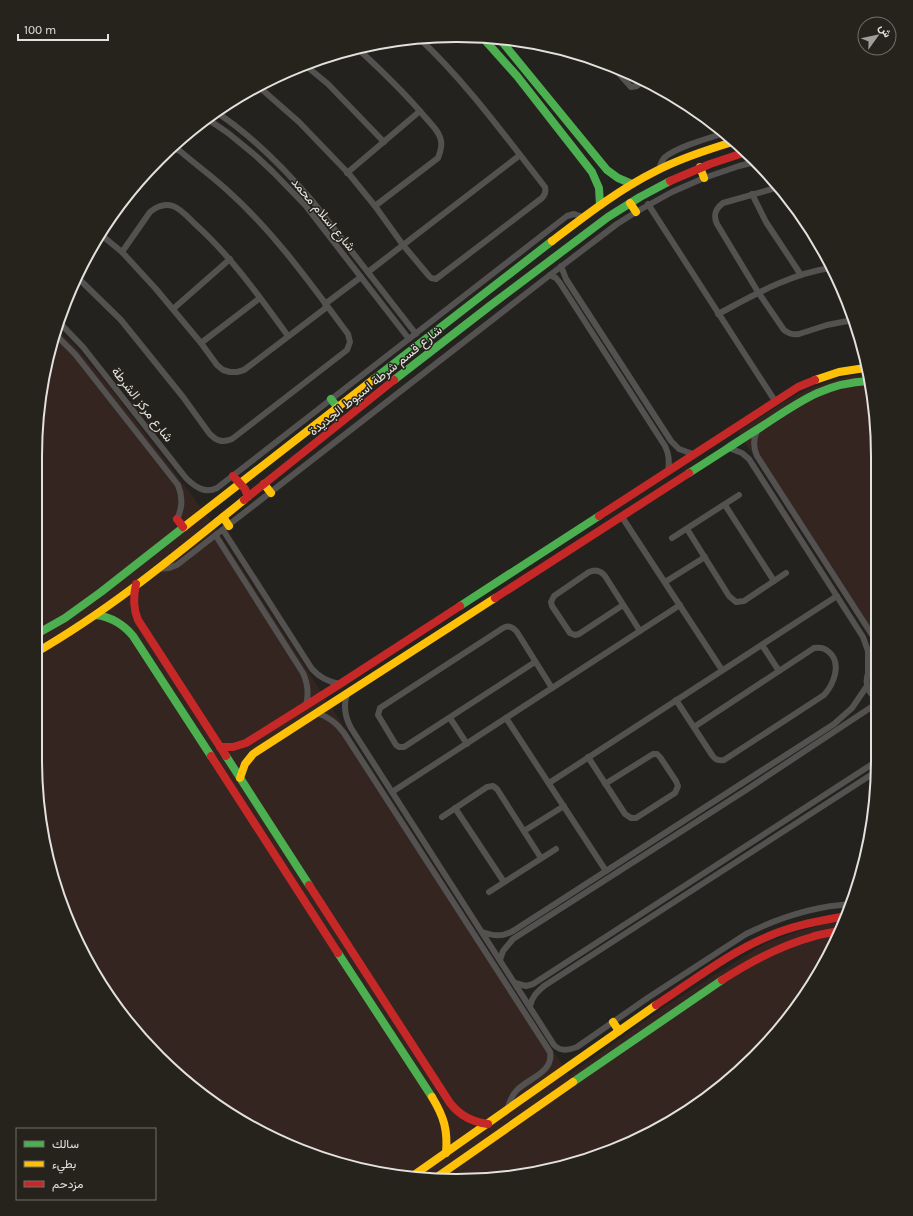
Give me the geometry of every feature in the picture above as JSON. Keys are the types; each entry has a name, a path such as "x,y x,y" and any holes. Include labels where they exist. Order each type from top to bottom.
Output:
{"street":[{"path":"488,43 517,76 592,172 599,186 601,195 600,205"},
{"path":"263,90 299,122 347,172 375,206 403,245 429,276 434,279 439,278 544,196 546,190 476,100 424,44"},
{"path":"505,45 607,170 618,178 632,184"},
{"path":"362,53 392,80 420,111 440,136 442,143 438,158 375,206"},
{"path":"310,69 328,84 384,142"},
{"path":"622,77 631,87 639,84"},
{"path":"347,172 420,111"},
{"name":"شارع اسلام محمد","path":"221,116 253,140 285,170 314,203 416,334"},
{"name":"شارع اسلام محمد","path":"212,122 242,144 273,172 305,205 409,339"},
{"path":"666,183 659,170 663,159 672,152 718,135"},
{"name":"شارع قسم شرطة اسيوط الجديدة","path":"42,631 65,618 101,592 583,217 632,184 659,170 700,152 728,143"},
{"path":"81,281 121,320 183,397 213,438 219,441 232,439 347,350 350,342 348,334 272,236 226,189 178,150"},
{"name":"شارع قسم شرطة اسيوط الجديدة","path":"42,649 62,638 96,615 248,497 477,314 547,264 598,224 630,203 666,183 700,167 740,154"},
{"path":"368,272 520,155"},
{"path":"155,569 175,566 216,536 550,274 617,224 648,204 672,192 704,178 750,163"},
{"path":"700,167 704,178"},
{"path":"773,189 723,203 718,207 715,213 717,224 758,292 784,330 791,334 799,334 827,325 848,321"},
{"path":"752,194 766,222 801,275"},
{"path":"630,203 636,212"},
{"path":"648,204 774,401"},
{"path":"122,252 150,212 155,208 164,205 173,206 181,211 208,235 230,259 288,336"},
{"path":"248,497 245,489 233,476 567,216 574,214 583,217"},
{"path":"333,241 339,235"},
{"path":"105,238 122,252 173,309 217,365 223,370 230,372 244,370 361,277"},
{"path":"173,309 230,259"},
{"path":"561,266 567,280 672,441 678,449 693,454"},
{"path":"718,314 758,292 801,275 826,269"},
{"path":"550,274 560,283 667,450 670,460 668,471"},
{"path":"201,344 260,298"},
{"path":"469,305 477,314"},
{"name":"شارع مركز الشرطة","path":"63,326 83,347 186,478 195,486 209,491 215,489 233,476"},
{"name":"شارع مركز الشرطة","path":"59,338 75,354 178,485 182,506 177,519"},
{"path":"220,747 242,745 306,706 774,401 798,387 827,374 847,369 861,368"},
{"path":"240,778 245,764 253,754 728,448 817,392 844,384 864,382"},
{"path":"331,399 338,408"},
{"path":"758,429 754,441 756,453 871,633"},
{"path":"728,448 742,453 749,459 863,637 867,646 868,656 868,674 866,682 871,693"},
{"path":"274,457 283,469"},
{"path":"264,484 271,493"},
{"path":"631,495 639,506"},
{"path":"672,538 739,496"},
{"path":"775,500 783,496"},
{"path":"725,505 774,581"},
{"path":"222,517 226,528 312,669 322,678 340,684"},
{"path":"622,517 722,670"},
{"path":"177,519 183,527"},
{"path":"687,529 729,596 736,602 744,601 786,573"},
{"path":"216,536 303,673 306,679 308,692 306,706"},
{"path":"665,582 705,557"},
{"path":"623,605 579,634 575,635 570,633 552,606 551,602 554,596 589,572 595,570 603,574 640,631"},
{"path":"136,584 132,599 134,614 455,1109 473,1122 488,1124"},
{"path":"549,783 837,596"},
{"path":"392,792 680,605"},
{"path":"848,614 856,609"},
{"path":"96,615 103,615 117,620 129,630 133,636 440,1110 444,1118 447,1131 446,1153"},
{"path":"536,662 404,747 401,748 396,745 379,718 378,712 380,708 505,627 510,627 515,630 536,662 552,688"},
{"path":"418,633 425,644"},
{"path":"762,645 779,671"},
{"path":"676,700 714,758 717,760 724,760 827,692 834,676 836,666 831,653 824,648 811,650 694,727"},
{"path":"868,674 871,669"},
{"path":"482,932 498,936 508,934 839,720 856,702 867,686"},
{"path":"347,694 345,700 345,712 348,723 554,1045 562,1050 569,1050 577,1047 746,934 761,926 800,914 844,905"},
{"path":"500,960 503,951 513,939 743,792 871,707"},
{"path":"317,713 330,718 340,727 548,1049 551,1056 547,1068 516,1091 512,1096 506,1111"},
{"path":"450,718 467,744"},
{"path":"506,718 606,871"},
{"path":"588,758 605,784 626,814 631,818 636,818 674,793 678,786 657,754 653,754 605,784"},
{"path":"366,767 373,762"},
{"path":"515,984 522,986 533,984 871,765"},
{"path":"530,1006 534,995 544,986 870,775"},
{"path":"739,785 743,792"},
{"path":"442,817 487,787 493,786 497,789 541,858"},
{"path":"524,831 564,806"},
{"path":"455,808 504,882"},
{"path":"489,892 556,849"},
{"path":"290,878 300,871"},
{"path":"438,878 444,873"},
{"path":"696,879 700,885"},
{"path":"575,891 578,898"},
{"path":"420,1172 619,1031 742,948 770,935 799,926 839,917"},
{"path":"442,1173 737,969 764,954 792,942 833,932"},
{"path":"651,1009 660,1022"},
{"path":"613,1022 619,1031"},
{"path":"548,1049 554,1045"},
{"path":"506,1111 514,1123"}],"shaded area":[{"path":"61,333 79,351 107,384 209,518 569,1075 672,1002 756,949 769,942 825,924 837,923 815,967 785,1012 750,1053 709,1088 664,1118 615,1142 564,1160 511,1170 456,1174 429,1173 376,1166 323,1152 273,1131 226,1104 204,1088 163,1053 128,1012 112,990 85,943 74,918 56,867 50,840 43,787 42,760 42,456 43,429 50,376"},
{"path":"863,375 867,402 871,456 871,639 738,432 784,402 808,389 836,379"}],"traffic: fast":[{"path":"488,43 517,76 592,172 599,188 600,205"},
{"path":"505,45 607,170 618,178 632,184"},
{"path":"394,380 608,217 640,197 670,181"},
{"path":"374,379 552,241"},
{"path":"689,473 799,402 824,390 864,382"},
{"path":"331,399 338,408"},
{"path":"460,606 599,516"},
{"path":"42,631 65,618 101,592 184,527"},
{"path":"96,615 107,617 117,622 133,636 211,756"},
{"path":"226,756 309,885"},
{"path":"338,953 432,1097"},
{"path":"573,1082 722,980"}],"traffic: slow":[{"path":"552,241 602,204 642,178 685,158 728,144"},
{"path":"700,167 704,178"},
{"path":"630,203 636,212"},
{"path":"815,380 839,372 861,369"},
{"path":"184,527 374,379"},
{"path":"264,484 271,493"},
{"path":"42,649 90,619 142,581 244,500"},
{"path":"223,517 229,526"},
{"path":"240,778 245,764 253,754 495,598"},
{"path":"419,1172 656,1005"},
{"path":"613,1022 619,1031"},
{"path":"442,1173 573,1082"},
{"path":"432,1097 440,1111 446,1130 446,1153"}],"traffic: jam":[{"path":"670,181 710,164 740,154"},
{"path":"244,500 394,380"},
{"path":"599,516 798,387 815,380"},
{"path":"495,598 689,473"},
{"path":"233,476 245,489 248,497"},
{"path":"177,519 183,527"},
{"path":"136,584 134,602 138,620 226,756"},
{"path":"220,747 233,747 246,743 460,606"},
{"path":"211,756 338,953"},
{"path":"309,885 450,1103 467,1118 488,1124"},
{"path":"656,1005 725,959 754,943 778,932 839,917"},
{"path":"722,980 776,950 815,936 833,932"}]}
